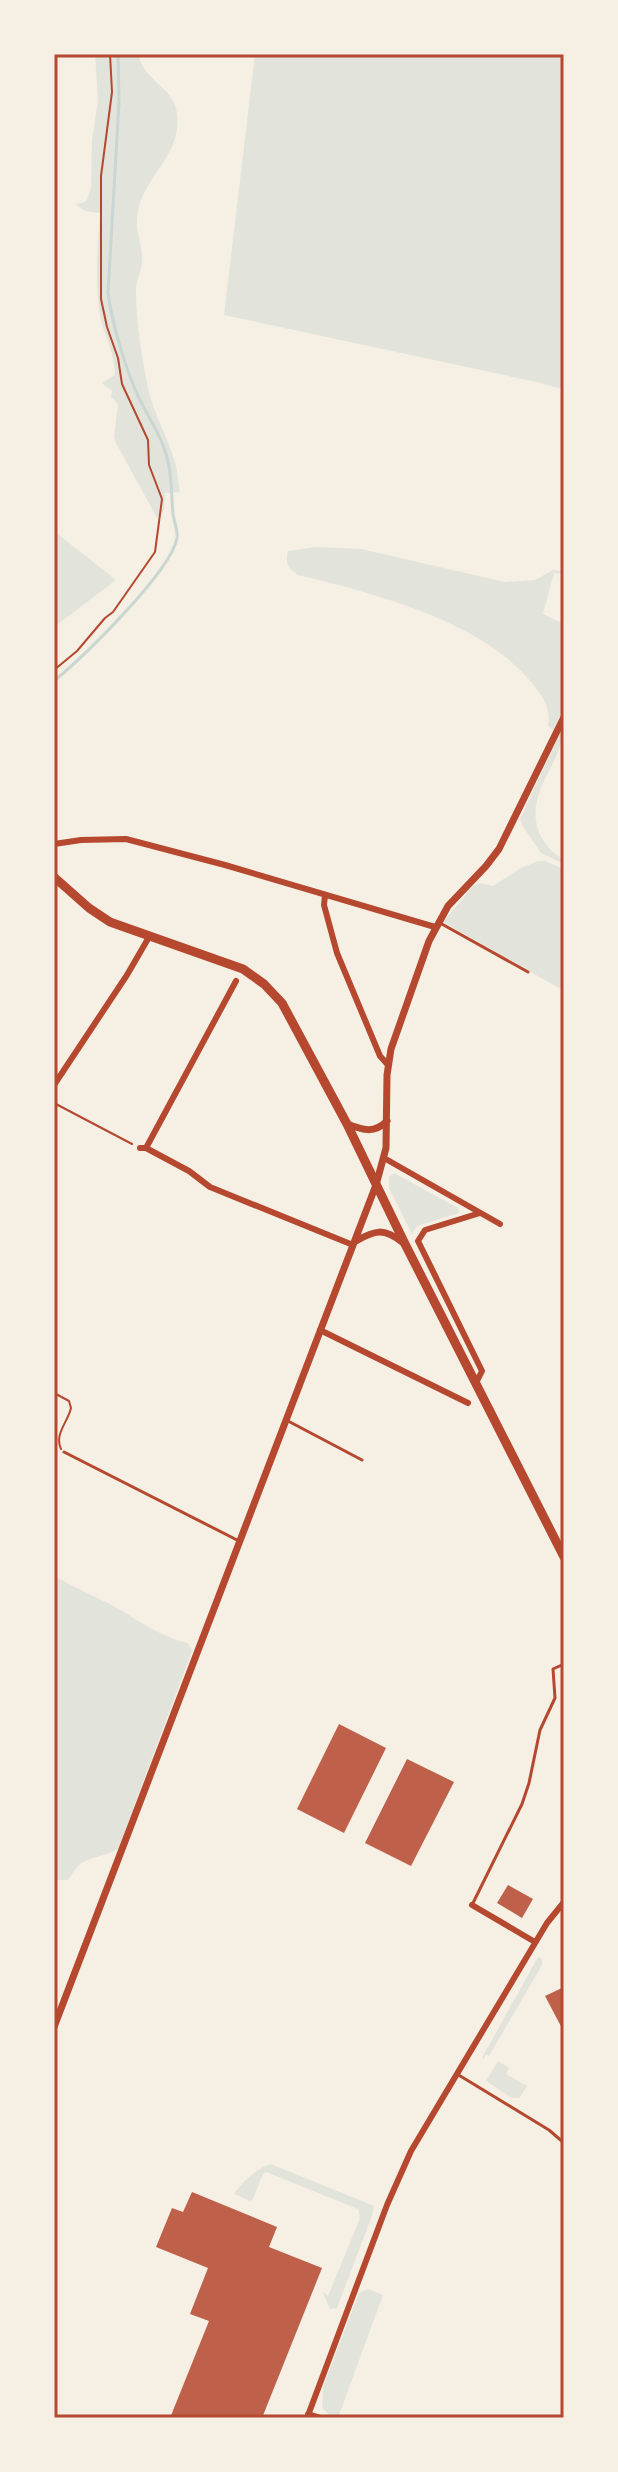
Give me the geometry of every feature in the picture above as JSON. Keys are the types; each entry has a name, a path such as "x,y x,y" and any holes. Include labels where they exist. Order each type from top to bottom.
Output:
{"main road":[{"path":"54,877 110,922 233,965 264,984 291,1016 564,1557"}],"street":[{"path":"54,2027 376,1185 384,1158 391,1049 437,925 448,906 499,849 564,717"},
{"path":"54,844 126,839 437,925"},
{"path":"325,895 324,905 337,953 380,1056 388,1065"},
{"path":"54,1085 149,937"},
{"path":"236,981 143,1148 189,1171 210,1187 354,1244"},
{"path":"347,1124 366,1131 375,1130 387,1121"},
{"path":"384,1158 500,1224"},
{"path":"476,1383 482,1371 418,1241 425,1230 480,1213"},
{"path":"354,1244 371,1233 379,1232 391,1234 405,1244"},
{"path":"320,1330 468,1403"},
{"path":"321,2418 308,2416 400,2174 423,2128 535,1942 564,1902"},
{"path":"472,1905 535,1942"}],"lane":[{"path":"437,925 528,972"},
{"path":"286,1420 362,1460"},
{"path":"64,1452 239,1541"},
{"path":"472,1905 522,1804 540,1730 555,1698 553,1669 564,1664"},
{"path":"457,2074 549,2130 564,2143"}],"path":[{"path":"54,670 77,651 113,612 151,560 158,544 162,499 149,465 148,440 122,384 101,299 101,176 112,92 110,54"},
{"path":"54,1103 143,1148"},
{"path":"56,1394 69,1401 71,1408 58,1435 64,1452"}],"shaded area":[{"path":"95,54 138,54 146,72 170,96 177,113 174,143 145,191 137,219 142,265 136,291 142,352 150,397 175,462 180,492 165,493 164,510 157,518 116,443 118,404 111,397 112,391 102,383 115,375 113,357 100,317 98,296 100,213 85,211 75,204 87,200 91,188 92,140 98,100"},
{"path":"255,54 564,54 564,390 224,315"},
{"path":"54,531 116,580 54,627"},
{"path":"316,547 361,549 505,582 535,580 553,570 564,571 564,574 554,573 543,614 564,624 564,708 553,730 548,726 545,702 535,687 509,660 484,642 424,612 391,600 298,575 287,562 288,551"},
{"path":"564,725 559,751 537,799 536,812 541,837 564,860 564,864 541,853 520,819"},
{"path":"538,861 564,869 564,991 443,922 473,886 480,883 493,886"},
{"path":"394,1173 458,1208 459,1213 417,1226 412,1234 389,1188 389,1177"},
{"path":"54,1576 157,1632 188,1643 192,1651 118,1849 84,1862 68,1880 54,1880"},
{"path":"538,1957 542,1959 542,1965 489,2056 486,2054 482,2058"},
{"path":"498,2061 509,2068 506,2074 527,2086 519,2098 512,2098 486,2081"},
{"path":"271,2164 374,2206 337,2308 330,2309 322,2291 328,2296 360,2218 358,2209 266,2172 253,2199 250,2201 234,2194 250,2176"},
{"path":"368,2289 383,2295 338,2418 333,2418 322,2408 323,2387 359,2293"}],"building":[{"path":"339,1724 386,1748 344,1833 297,1809"},
{"path":"407,1759 454,1782 411,1866 365,1843"},
{"path":"508,1885 533,1899 522,1918 497,1903"},
{"path":"564,1987 564,2032 545,1996"},
{"path":"192,2192 277,2227 269,2247 322,2268 262,2418 170,2418 209,2321 190,2314 208,2268 156,2247 172,2208 183,2212"}],"waterway":[{"path":"54,681 104,635 143,592 171,553 177,538 167,456 129,374 108,293 119,102 118,54"}]}
